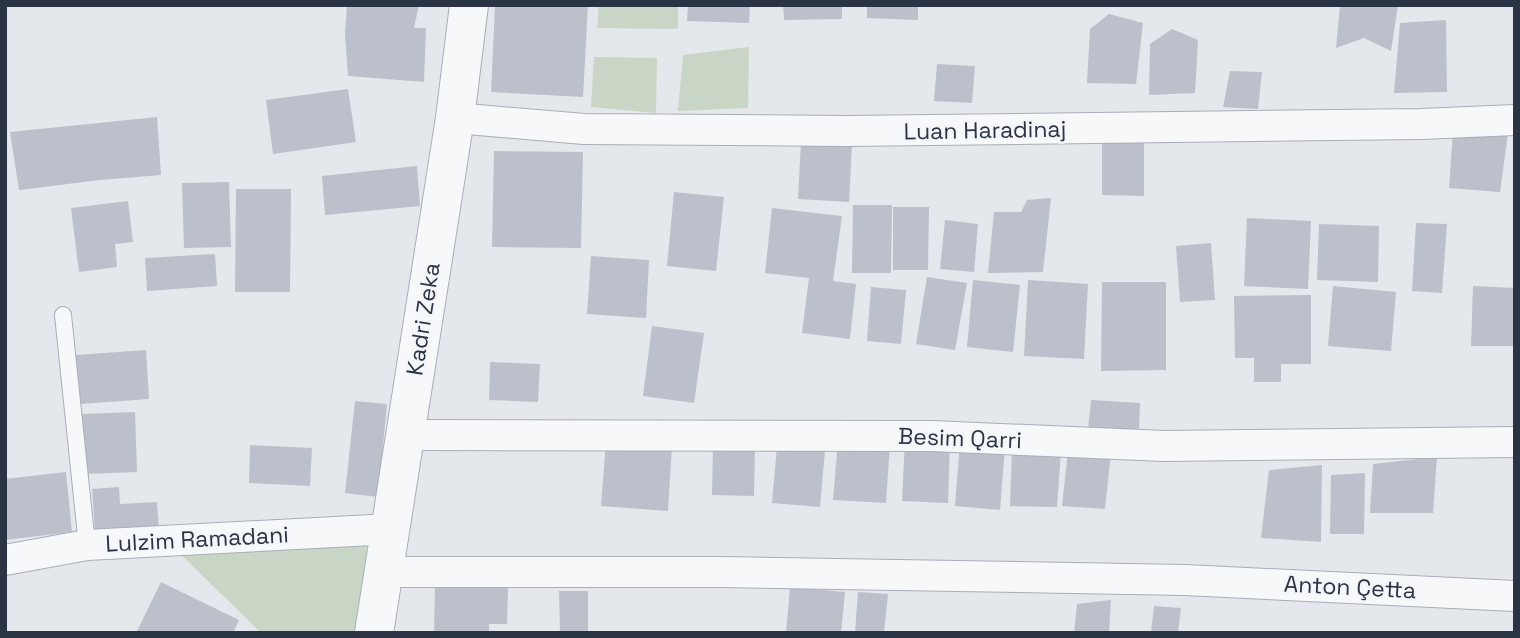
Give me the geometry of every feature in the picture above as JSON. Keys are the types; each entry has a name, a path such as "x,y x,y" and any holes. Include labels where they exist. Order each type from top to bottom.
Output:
{"street":[{"name":"Kadri Zeka","path":"374,633 455,118 469,5"},
{"name":"Luan Haradinaj","path":"455,118 584,129 832,131 1421,124 1515,120"},
{"name":"Besim Qarri","path":"405,435 932,436 1164,446 1515,442"},
{"name":"Lulzim Ramadani","path":"5,560 86,545 391,529"},
{"name":"Anton Çetta","path":"384,572 721,572 1185,580 1515,596"}],"lane":[{"path":"63,315 86,545"}],"green space":[{"path":"599,5 678,5 678,29 597,28"},
{"path":"749,47 748,108 678,111 683,55"},
{"path":"594,57 657,58 656,113 591,107"},
{"path":"367,540 362,633 261,633 171,545"}],"building":[{"path":"347,5 419,5 414,28 426,28 424,82 348,76 345,34"},
{"path":"495,5 588,5 583,97 491,92"},
{"path":"688,5 750,5 749,23 687,21"},
{"path":"783,5 842,5 842,19 784,20"},
{"path":"867,5 918,5 918,20 867,18"},
{"path":"1340,5 1398,5 1391,51 1364,38 1336,48"},
{"path":"1109,14 1143,23 1136,84 1087,83 1090,29"},
{"path":"1446,20 1447,92 1394,93 1400,23"},
{"path":"1172,29 1198,40 1195,93 1149,95 1150,44"},
{"path":"937,64 975,66 972,103 934,101"},
{"path":"1230,71 1262,72 1258,109 1223,107"},
{"path":"348,89 356,142 273,154 266,100"},
{"path":"157,117 161,175 19,190 10,132"},
{"path":"1453,129 1508,134 1500,192 1449,188"},
{"path":"1102,138 1144,138 1144,196 1102,195"},
{"path":"801,142 852,145 849,202 798,199"},
{"path":"494,151 583,152 581,248 492,247"},
{"path":"417,166 420,206 325,215 322,176"},
{"path":"229,182 231,247 184,248 182,183"},
{"path":"236,189 291,189 290,292 235,292"},
{"path":"674,192 724,197 716,271 667,266"},
{"path":"1051,198 1043,272 988,273 994,212 1021,212 1027,200"},
{"path":"128,201 133,242 115,244 117,267 79,272 71,208"},
{"path":"853,205 892,205 891,273 852,273"},
{"path":"893,207 929,207 928,270 893,270"},
{"path":"772,208 842,216 833,281 856,284 850,339 802,333 809,278 765,273"},
{"path":"1247,218 1311,221 1308,289 1244,286"},
{"path":"945,220 978,224 974,272 940,269"},
{"path":"1416,223 1447,224 1442,293 1412,291"},
{"path":"1319,224 1379,226 1378,282 1317,280"},
{"path":"1211,243 1215,300 1180,302 1176,246"},
{"path":"215,254 217,286 147,291 145,258"},
{"path":"591,256 649,260 646,318 587,314"},
{"path":"927,277 967,283 955,350 916,344"},
{"path":"973,280 1020,285 1013,352 967,347"},
{"path":"1028,280 1088,284 1084,359 1024,356"},
{"path":"1102,282 1166,282 1166,370 1101,371"},
{"path":"1333,286 1396,292 1391,351 1328,346"},
{"path":"1473,286 1515,288 1515,346 1471,346"},
{"path":"871,287 906,290 901,344 867,341"},
{"path":"1311,295 1311,364 1281,364 1281,382 1254,382 1254,358 1235,358 1234,296"},
{"path":"652,326 704,333 694,403 643,396"},
{"path":"146,350 149,399 80,404 76,355"},
{"path":"490,362 540,364 538,402 489,400"},
{"path":"1091,400 1140,403 1139,431 1088,430"},
{"path":"355,401 387,404 378,497 345,493"},
{"path":"135,412 137,472 83,474 82,414"},
{"path":"838,440 890,443 886,503 833,500"},
{"path":"905,440 950,442 948,503 902,501"},
{"path":"606,441 672,445 668,511 601,506"},
{"path":"960,442 1005,446 1000,510 955,506"},
{"path":"250,445 312,448 310,486 249,483"},
{"path":"713,446 755,447 754,496 712,495"},
{"path":"777,446 825,450 820,507 772,503"},
{"path":"1012,450 1061,451 1057,507 1010,506"},
{"path":"1068,451 1111,453 1105,509 1062,506"},
{"path":"1437,457 1433,513 1370,513 1373,464"},
{"path":"1322,465 1321,542 1261,538 1269,470"},
{"path":"66,472 72,532 5,540 5,479"},
{"path":"1365,473 1364,534 1330,534 1331,475"},
{"path":"119,487 120,504 157,502 159,529 95,533 92,489"},
{"path":"161,582 239,620 233,633 136,633"},
{"path":"435,587 508,588 507,624 489,624 489,633 434,633"},
{"path":"790,587 845,592 841,633 786,633"},
{"path":"559,591 588,591 588,633 560,633"},
{"path":"858,592 888,594 884,633 855,633"},
{"path":"1111,600 1109,633 1074,633 1077,604"},
{"path":"1154,606 1181,608 1178,633 1151,633"}]}
